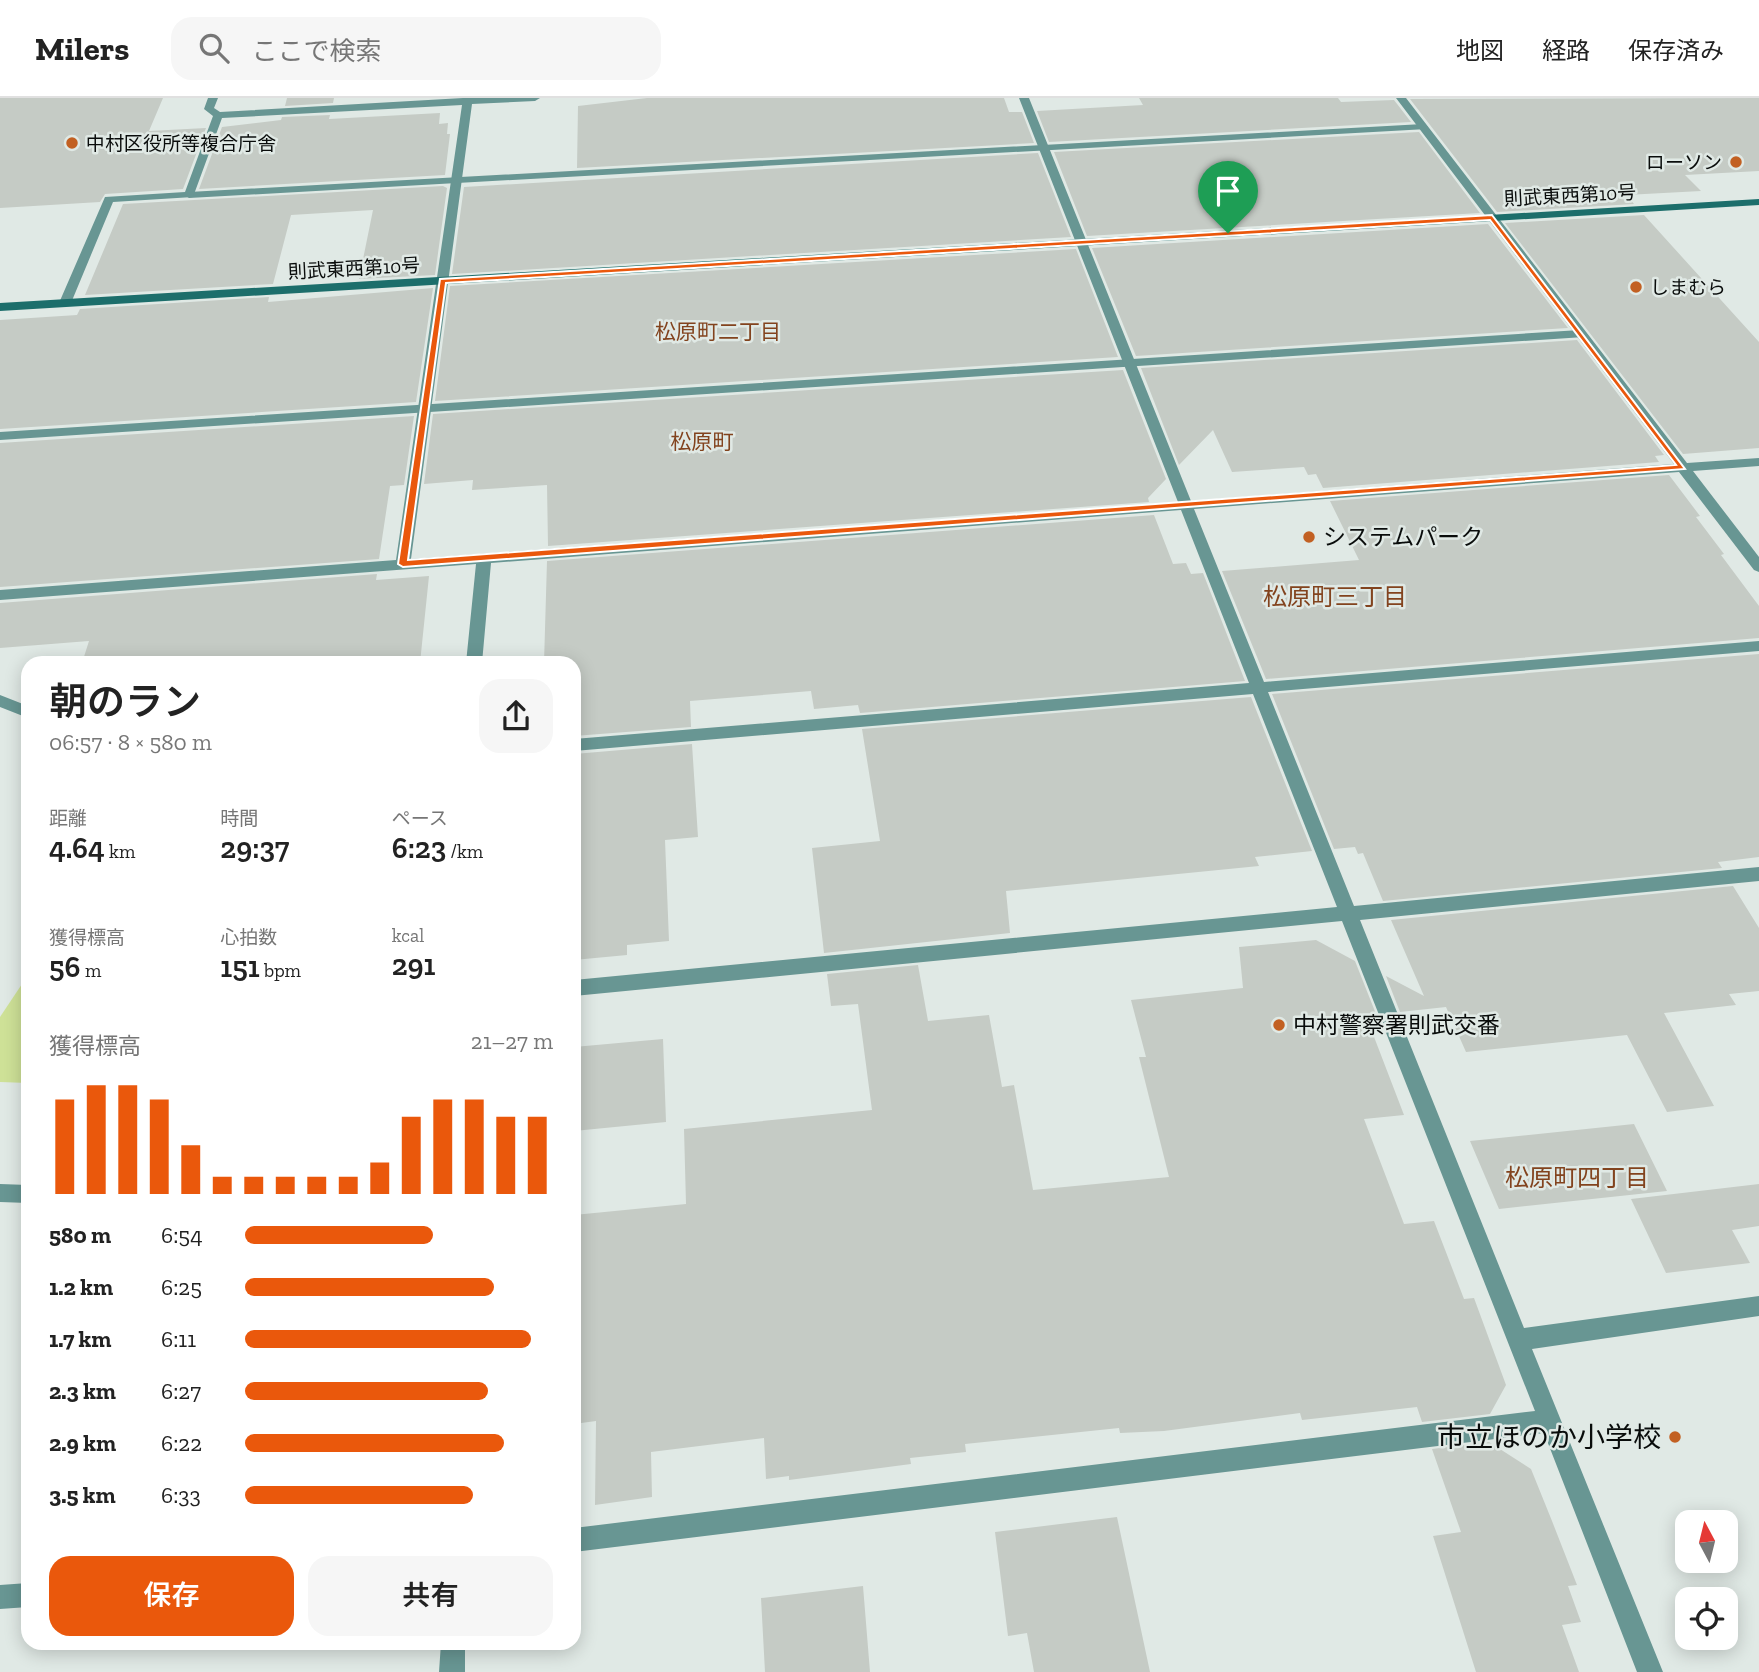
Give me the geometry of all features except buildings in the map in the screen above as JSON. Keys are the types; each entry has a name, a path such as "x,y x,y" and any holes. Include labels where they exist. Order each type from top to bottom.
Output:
{"street":[{"path":"213,98 209,109 218,115 535,98"},
{"path":"1024,98 1650,1672"},
{"path":"1401,98 1759,568"},
{"path":"403,564 468,100"},
{"path":"189,195 218,115"},
{"path":"65,303 109,199 1423,127"},
{"name":"則武東西第10号","path":"0,307 1759,202"},
{"path":"0,436 1580,334"},
{"path":"0,595 1759,462"},
{"path":"475,656 484,558"},
{"path":"581,744 1759,646"},
{"path":"0,701 21,709"},
{"path":"581,987 1759,874"},
{"path":"0,1193 21,1194"},
{"path":"1518,1340 1759,1306"},
{"path":"581,1539 1550,1421"},
{"path":"0,1597 21,1596"},
{"path":"452,1672 453,1650"}],"green space":[{"path":"21,986 21,1083 0,1082 0,1017"}],"place":[{"name":"中村区役所等複合庁舎","path":"72,143"},
{"name":"ローソン","path":"1736,162"},
{"name":"しまむら","path":"1636,287"},
{"name":"システムパーク","path":"1309,537"},
{"name":"中村警察署則武交番","path":"1279,1025"},
{"name":"市立ほのか小学校","path":"1675,1437"}],"district":[{"name":"松原町二丁目","path":"718,332"},
{"name":"松原町","path":"702,442"},
{"name":"松原町三丁目","path":"1335,597"},
{"name":"松原町四丁目","path":"1577,1178"}],"route":[{"path":"1492,218 1682,467 403,564 443,281 1228,233 1492,218"}]}
